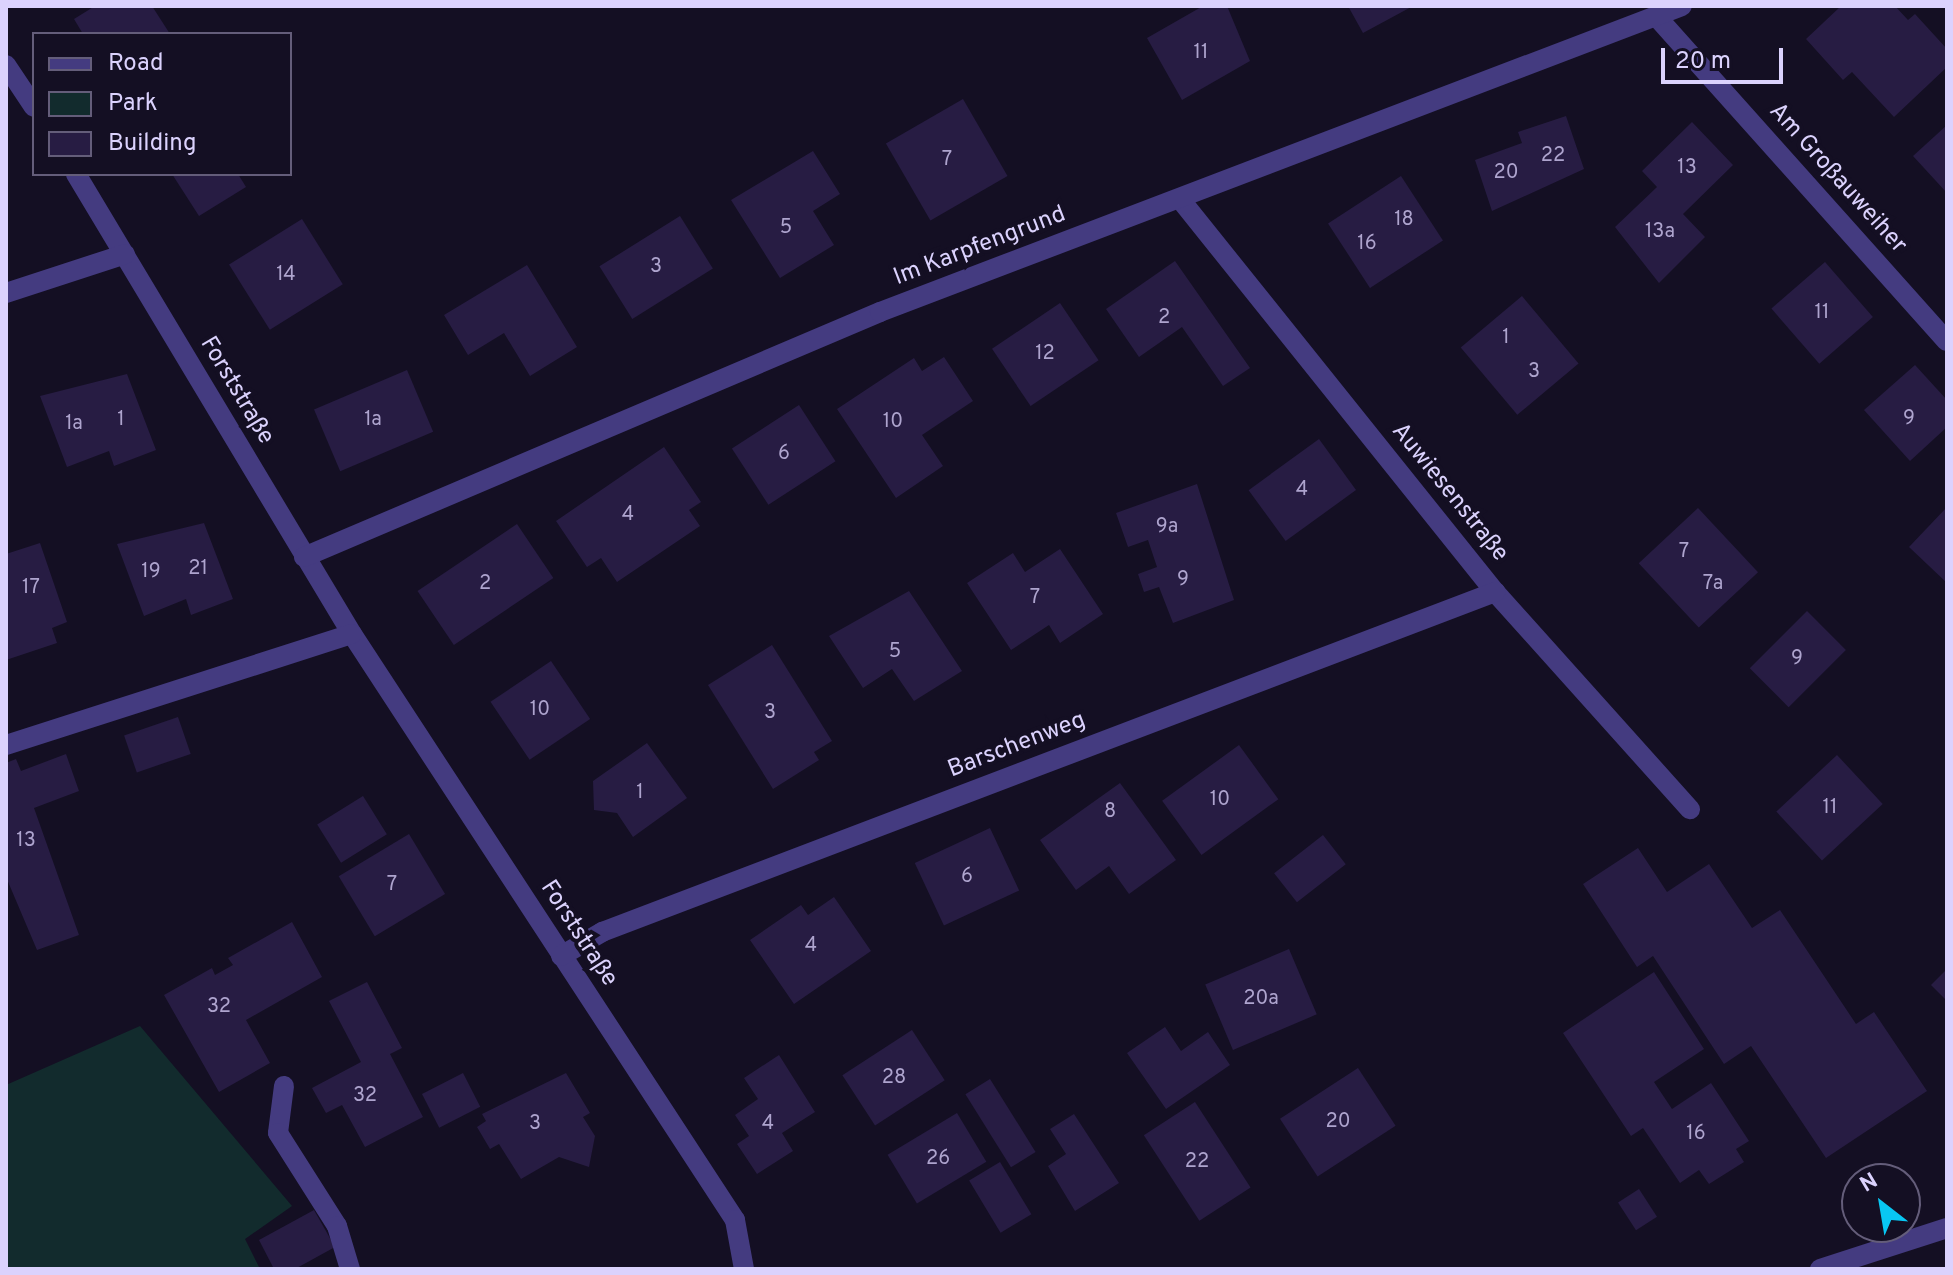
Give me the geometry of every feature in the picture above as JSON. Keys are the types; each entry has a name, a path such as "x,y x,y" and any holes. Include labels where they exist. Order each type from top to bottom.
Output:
{"street":[{"name":"Im Karpfengrund","path":"304,557 866,318 1682,6"},
{"name":"Am Großauweiher","path":"1656,16 1947,341"},
{"path":"6,65 32,104"},
{"name":"Forststraße","path":"77,176 352,634 735,1220 744,1269"},
{"name":"Auwiesenstraße","path":"1180,199 1495,592 1690,809"},
{"path":"6,293 125,254"},
{"name":"Barschenweg","path":"561,956 617,926 1495,592"},
{"path":"6,745 352,634"},
{"path":"284,1086 278,1133 337,1226 350,1269"},
{"path":"1820,1269 1874,1262 1947,1228"}],"green space":[{"path":"140,1026 292,1206 245,1239 260,1269 6,1269 6,1085"}],"building":[{"path":"95,6 152,6 169,32 82,32 74,19"},
{"path":"1203,6 1227,6 1250,61 1182,100 1147,38"},
{"path":"1348,6 1413,6 1363,33"},
{"path":"1841,6 1895,6 1908,20 1915,14 1947,49 1947,67 1894,117 1852,72 1843,80 1806,39"},
{"path":"963,99 1008,176 930,221 886,144"},
{"path":"1566,116 1584,169 1492,211 1475,160 1522,143 1518,132"},
{"path":"1692,122 1733,165 1683,214 1705,237 1659,283 1615,227 1657,187 1642,171"},
{"path":"1947,125 1947,193 1913,156"},
{"path":"813,151 840,194 813,211 834,245 780,278 731,200"},
{"path":"173,176 239,176 246,187 199,216"},
{"path":"1401,176 1443,241 1370,288 1328,223"},
{"path":"680,216 713,269 632,319 599,266"},
{"path":"302,219 343,284 270,330 229,265"},
{"path":"1175,261 1250,368 1223,386 1182,327 1139,357 1106,309"},
{"path":"1825,262 1873,317 1819,364 1771,309"},
{"path":"527,265 577,347 530,376 504,333 468,355 444,315"},
{"path":"1522,296 1579,363 1517,415 1461,347"},
{"path":"1060,303 1099,360 1031,406 992,349"},
{"path":"944,357 973,401 922,435 943,466 896,498 837,409 914,358 922,371"},
{"path":"1915,365 1947,400 1947,427 1910,461 1864,410"},
{"path":"407,370 433,432 340,471 314,409"},
{"path":"127,374 156,450 114,466 109,451 67,467 40,396"},
{"path":"799,405 835,461 768,505 732,449"},
{"path":"1319,439 1356,490 1286,541 1249,490"},
{"path":"664,447 701,502 689,510 700,526 617,582 601,558 587,567 556,521"},
{"path":"1197,484 1234,600 1173,623 1159,587 1144,592 1138,574 1157,567 1148,540 1128,547 1116,513"},
{"path":"1947,507 1947,583 1909,547"},
{"path":"1698,508 1758,572 1699,628 1639,563"},
{"path":"204,523 233,599 191,615 186,599 144,616 117,544"},
{"path":"517,524 553,578 454,645 418,591"},
{"path":"40,543 67,622 52,628 57,643 6,660 6,554"},
{"path":"1060,549 1103,614 1060,643 1049,625 1011,650 967,583 1013,553 1025,572"},
{"path":"909,591 962,671 914,701 892,669 863,688 829,636"},
{"path":"1807,611 1846,650 1789,707 1750,668"},
{"path":"772,645 832,741 814,752 819,760 773,789 708,685"},
{"path":"551,661 590,719 530,760 490,702"},
{"path":"178,717 191,754 137,772 124,736"},
{"path":"647,743 687,798 633,837 617,813 594,810 593,781"},
{"path":"1239,745 1278,799 1202,855 1162,801"},
{"path":"66,754 79,791 34,808 79,935 37,950 6,877 6,763 16,759 21,771"},
{"path":"1837,755 1883,804 1822,861 1776,812"},
{"path":"1120,783 1176,860 1129,894 1109,866 1076,890 1040,840"},
{"path":"363,796 387,834 341,863 317,825"},
{"path":"990,828 1019,891 944,926 915,863"},
{"path":"409,834 445,894 375,936 339,876"},
{"path":"1323,835 1346,864 1297,902 1274,873"},
{"path":"1638,848 1667,892 1709,864 1752,928 1780,910 1856,1024 1874,1012 1927,1091 1826,1158 1751,1046 1724,1064 1653,956 1637,967 1583,884"},
{"path":"834,897 871,951 794,1004 750,940 801,905 808,915"},
{"path":"292,922 322,977 246,1020 270,1063 219,1092 164,995 212,968 215,975 233,965 228,958"},
{"path":"1289,949 1317,1014 1233,1050 1205,985"},
{"path":"1947,969 1947,1001 1931,985"},
{"path":"1654,972 1704,1049 1654,1082 1672,1109 1711,1083 1749,1141 1736,1149 1744,1162 1709,1184 1699,1170 1680,1183 1643,1128 1631,1136 1563,1033"},
{"path":"367,982 402,1048 390,1054 423,1117 365,1147 342,1105 326,1113 312,1088 361,1062 329,1001"},
{"path":"1165,1027 1181,1051 1208,1032 1230,1065 1166,1109 1127,1053"},
{"path":"912,1030 945,1080 875,1126 842,1075"},
{"path":"779,1055 815,1112 782,1133 793,1151 757,1174 737,1144 749,1136 735,1115 758,1099 744,1078"},
{"path":"1358,1068 1396,1126 1318,1177 1280,1119"},
{"path":"463,1073 480,1107 439,1128 422,1094"},
{"path":"566,1073 590,1113 583,1117 595,1136 589,1167 559,1157 521,1179 499,1144 490,1149 477,1127 486,1121 482,1114"},
{"path":"990,1079 1036,1152 1011,1167 965,1094"},
{"path":"1195,1102 1251,1188 1199,1221 1144,1135"},
{"path":"957,1113 986,1162 917,1204 888,1155"},
{"path":"1074,1114 1119,1183 1075,1211 1048,1166 1066,1154 1050,1129"},
{"path":"1000,1162 1031,1214 1001,1233 969,1181"},
{"path":"1639,1189 1657,1217 1636,1230 1618,1203"},
{"path":"314,1210 335,1247 295,1269 274,1269 259,1240"}]}
